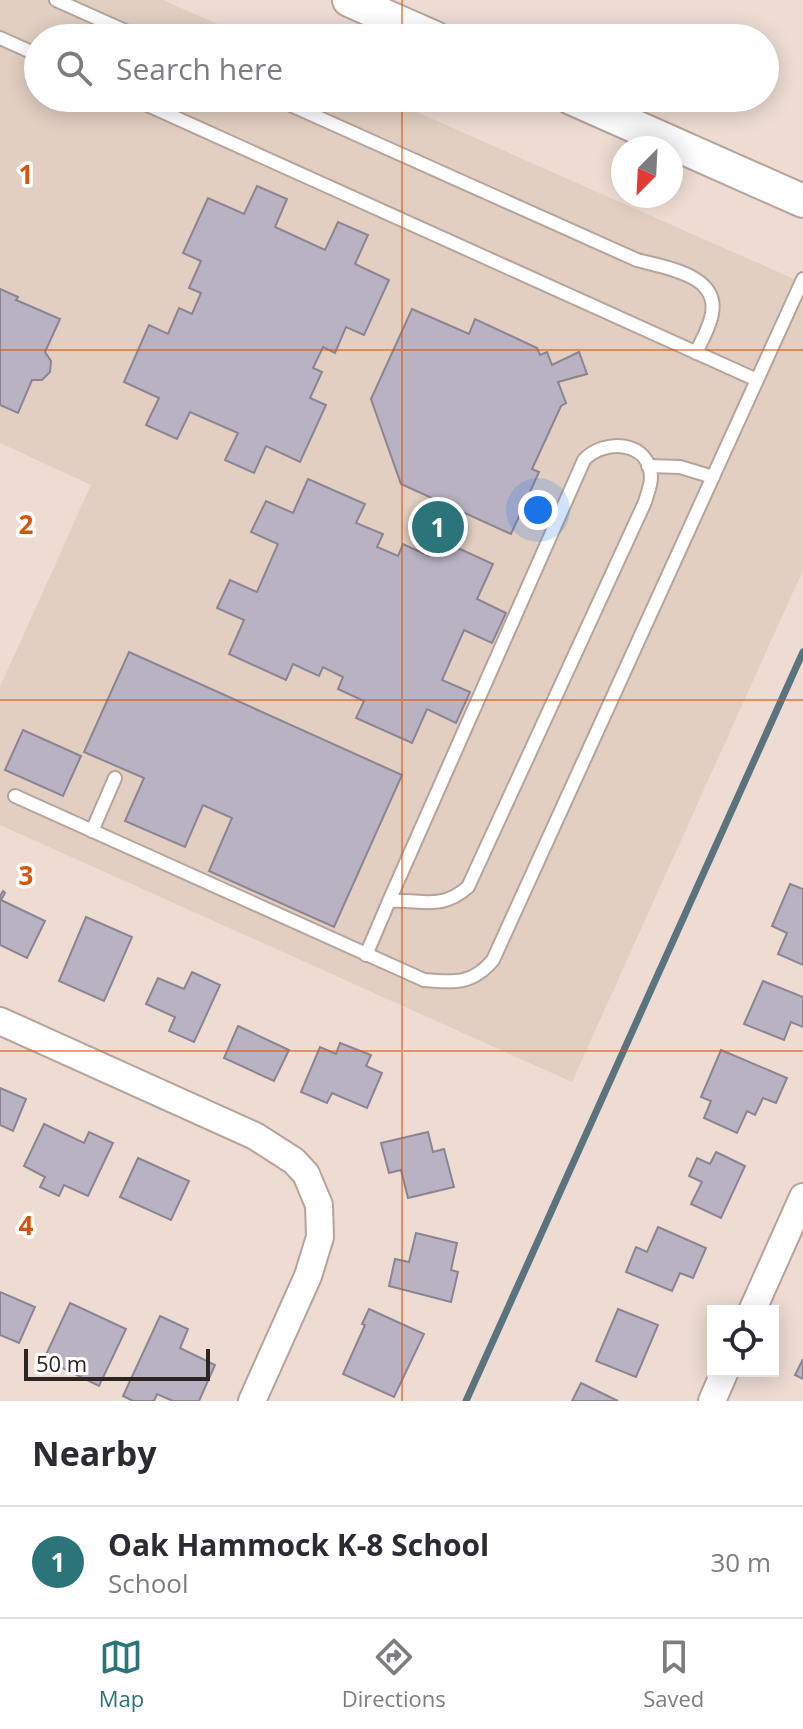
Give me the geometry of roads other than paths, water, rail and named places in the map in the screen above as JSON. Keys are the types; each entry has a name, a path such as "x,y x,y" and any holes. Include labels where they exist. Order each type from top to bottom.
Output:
{"street":[{"path":"349,0 403,24"},
{"path":"603,112 803,201"},
{"path":"0,1021 255,1136 294,1161 306,1174 319,1205 320,1237 308,1276 252,1401"},
{"path":"755,1305 803,1197"},
{"path":"712,1401 722,1377"}],"lane":[{"path":"56,0 110,24"},
{"path":"0,38 24,49"},
{"path":"163,112 757,380"},
{"path":"306,112 637,260 699,280 707,289 713,315 696,353"},
{"path":"15,796 424,980 469,980 482,974 493,960 803,279"},
{"path":"366,955 389,901 584,460 592,450 619,445 631,448 643,456 648,466 651,483 645,502 468,887 455,899 441,903 389,901"},
{"path":"648,466 680,467 713,477"},
{"path":"92,831 115,778"}],"waterway":[{"path":"466,1401 803,652"}],"place":[{"name":"Oak Hammock K-8 School","path":"438,527"}]}
